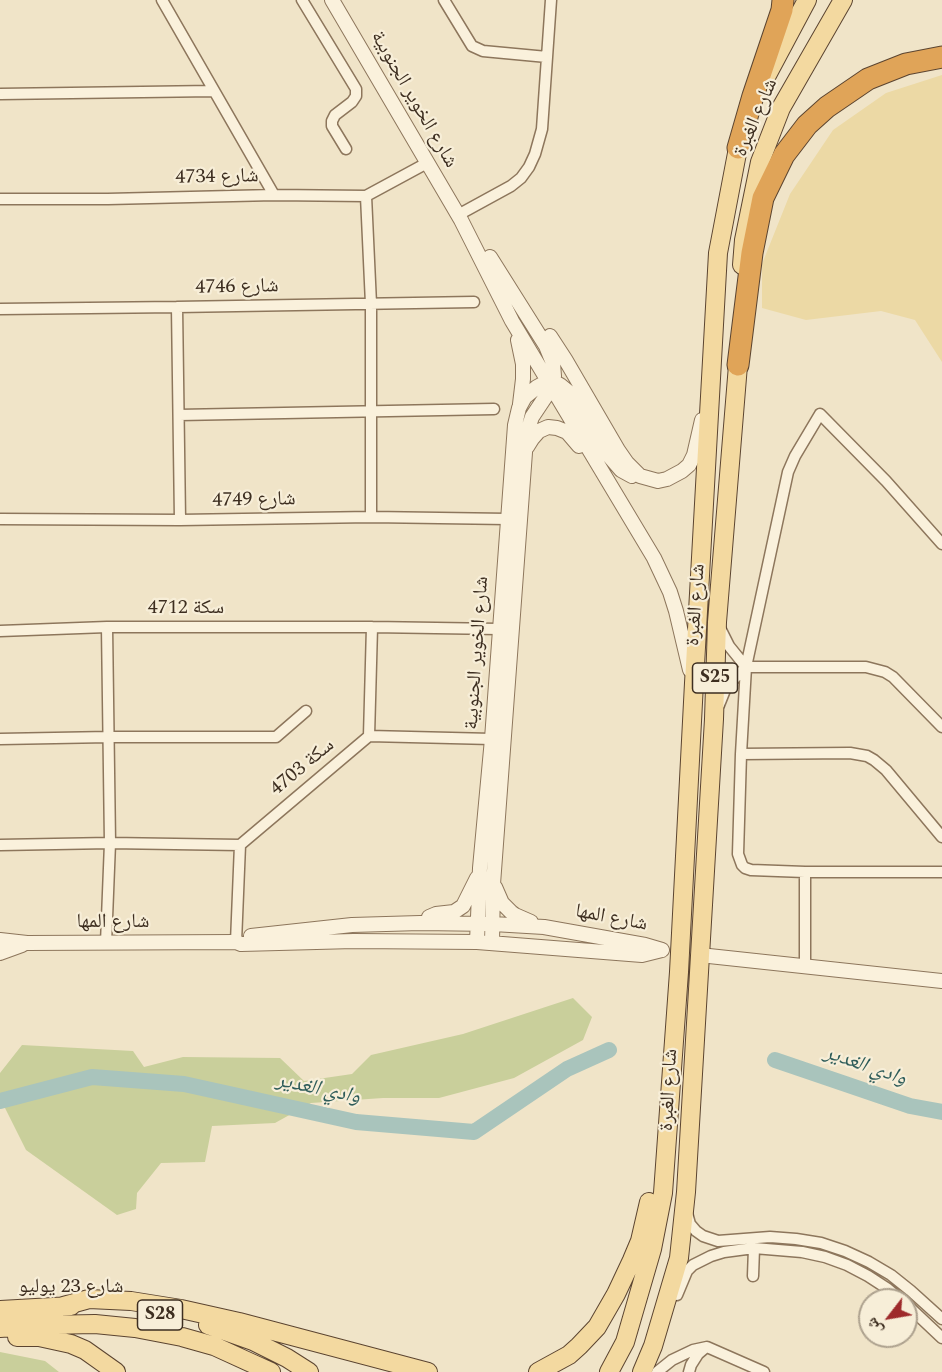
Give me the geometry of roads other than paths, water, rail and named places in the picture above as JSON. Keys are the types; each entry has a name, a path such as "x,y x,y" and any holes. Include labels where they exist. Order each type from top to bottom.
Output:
{"highway":[{"path":"738,148 753,96 783,10 783,0"},
{"path":"738,364 752,254 763,198 784,155 807,125 826,107 868,79 906,64 942,57"}],"main road":[{"name":"شارع الغبرة","path":"609,1372 625,1342 652,1249 663,1193 678,983 718,253 738,148 764,82 807,0"},
{"name":"شارع الغبرة","path":"642,1372 653,1346 679,1258 686,1192 714,719 717,622 738,364 744,240 760,162 781,108 843,0"},
{"path":"538,1372 569,1355 597,1327 606,1312 640,1241 651,1191 669,1131"},
{"path":"60,1306 89,1299 131,1301 181,1309 428,1372"},
{"name":"شارع 23 يوليو","path":"0,1311 84,1306 180,1318 253,1341 309,1372"},
{"name":"شارع 23 يوليو","path":"0,1328 94,1324 135,1328 214,1346 271,1372"},
{"path":"0,1336 39,1337 71,1344 85,1350 116,1372"}],"street":[{"path":"162,0 274,195"},
{"path":"302,0 356,88 356,96 352,102 335,115 332,121 332,126 346,148"},
{"name":"شارع الخوير الجنوبية","path":"332,0 459,218 512,321 551,383 658,567 676,611 694,683"},
{"path":"444,0 472,46 483,51 547,57"},
{"path":"459,218 521,178 536,154 542,129 551,0"},
{"path":"0,94 213,91"},
{"name":"4734 شارع","path":"0,199 366,196 427,163"},
{"path":"366,196 371,304 371,517"},
{"name":"شارع الخوير الجنوبية","path":"459,218 540,321 618,450 640,476"},
{"path":"490,257 546,346 553,363 551,383"},
{"name":"4746 شارع","path":"0,309 474,302"},
{"path":"177,307 180,520"},
{"name":"شارع الخوير الجنوبية","path":"477,942 480,868 492,739 515,425 522,394 523,364 512,321"},
{"path":"519,408 530,392 551,383 566,389 616,465 632,476 658,481 675,476 689,465 697,446 710,382"},
{"name":"شارع الخوير الجنوبية","path":"492,943 493,884 527,432 532,417 551,383"},
{"path":"179,415 494,409"},
{"path":"942,544 886,481 820,414 788,472 746,667 738,854 742,865 751,870 942,872"},
{"path":"525,458 527,448 539,431 548,427 567,432 621,511 634,525"},
{"name":"4749 شارع","path":"0,519 180,520 371,517 508,519"},
{"path":"717,622 729,646 746,667"},
{"path":"106,943 110,843 107,627"},
{"name":"سكة 4712","path":"0,631 107,627 499,629"},
{"path":"372,627 369,736 492,739"},
{"path":"714,719 725,690 746,667 866,667 893,677 942,727"},
{"path":"0,739 276,737 306,711"},
{"name":"4703 سكة","path":"240,845 369,736"},
{"path":"741,754 850,753 867,756 886,770 942,837"},
{"path":"0,845 110,843 240,845 236,942"},
{"path":"420,923 428,917 454,912 463,906 480,868"},
{"path":"805,872 805,967"},
{"path":"493,884 502,903 515,915 544,927"},
{"name":"شارع المها","path":"0,940 27,943 236,942 241,944 354,941 477,942 642,955 662,950 544,927 493,924 352,924 240,937 236,942"},
{"name":"شارع المها","path":"0,953 27,943"},
{"path":"709,956 942,981"},
{"path":"686,1192 687,1215 690,1224 703,1236 718,1241 770,1237 796,1239 821,1243 845,1251 891,1275 942,1319"},
{"path":"753,1276 754,1248"},
{"path":"651,1372 687,1271 693,1265 724,1252 754,1248 802,1252 825,1257 847,1265 886,1288"},
{"path":"918,1315 942,1338"},
{"path":"657,1372 672,1360 693,1350 707,1347 764,1372"},
{"path":"688,1372 698,1354 707,1347"}],"waterway":[{"name":"وادي الغدير","path":"0,1101 92,1077 184,1084 356,1122 474,1132 567,1069 609,1050"},
{"name":"وادي الغدير","path":"775,1060 910,1106 942,1112"}]}
